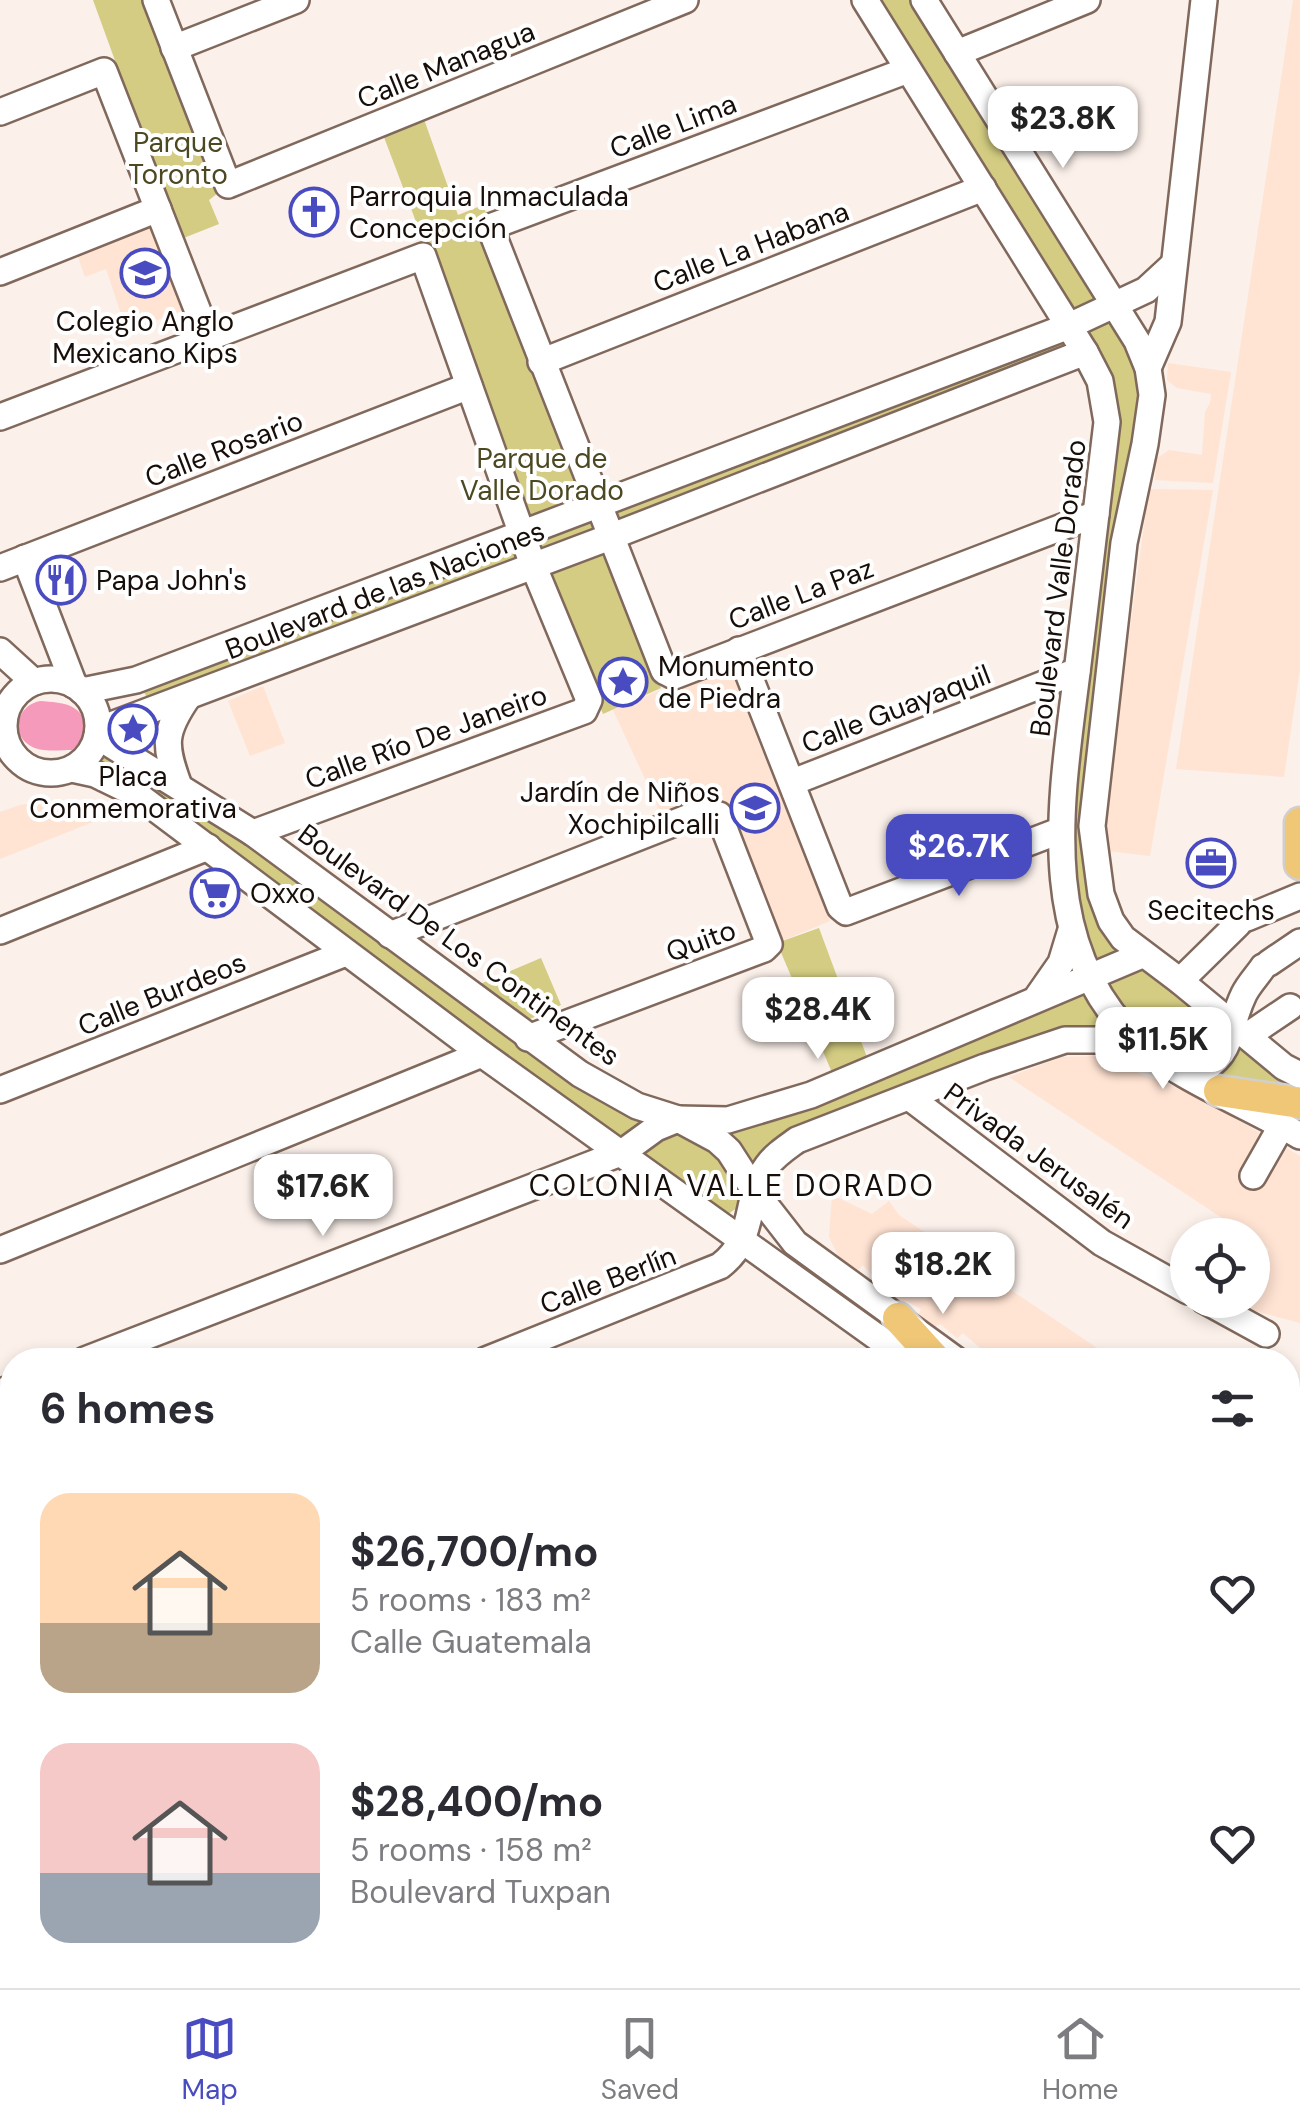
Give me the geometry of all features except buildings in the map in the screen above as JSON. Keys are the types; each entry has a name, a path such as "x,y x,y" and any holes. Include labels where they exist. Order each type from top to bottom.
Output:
{"main road":[{"path":"1300,823 1300,864"},
{"path":"1219,1091 1294,1121"},
{"path":"898,1318 925,1348"}],"street":[{"path":"156,0 174,48 296,0"},
{"name":"Calle Managua","path":"174,48 228,185 686,0"},
{"name":"Boulevard Valle Dorado","path":"866,0 1100,381 1108,422 1059,831 1071,930 1092,978 1136,1040 1219,1091"},
{"path":"924,0 1114,304 1148,368 1152,396 1124,543 1092,826 1095,865 1106,908 1123,938 1142,955 1180,980 1284,1067 1300,1075"},
{"path":"957,53 1086,0"},
{"path":"1148,368 1168,322 1204,0"},
{"name":"Calle Lima","path":"610,537 491,226 908,70"},
{"path":"0,112 104,71 208,337 0,416"},
{"name":"Calle La Habana","path":"541,362 983,188"},
{"path":"0,272 158,210"},
{"name":"Calle Río De Janeiro","path":"208,337 422,256 521,532 590,700 584,712 253,833"},
{"name":"Boulevard de las Naciones","path":"78,688 136,680 1069,326 1146,290 1172,266"},
{"name":"Boulevard de las Naciones","path":"98,733 1085,352"},
{"name":"Calle Rosario","path":"0,568 469,386"},
{"path":"1108,422 1148,428"},
{"name":"Calle La Paz","path":"610,537 668,676 1096,514"},
{"path":"25,558 78,688 97,716 98,733 88,755 72,769"},
{"path":"739,650 840,908 846,912 1059,831"},
{"path":"0,651 34,682"},
{"name":"Calle Guayaquil","path":"793,782 1078,670"},
{"path":"78,688 54,679 34,682 12,700 2,720 14,754 12,769 47,773 72,769 94,774 136,794 482,1054 890,1348"},
{"path":"179,786 166,743 175,716 188,698"},
{"name":"Boulevard De Los Continentes","path":"98,733 253,833 580,1074 636,1106 678,1118 708,1134 729,1151 756,1193 810,1256 939,1348"},
{"name":"Quito","path":"390,935 705,811 720,814 769,944 764,950 528,1038"},
{"path":"0,931 208,847"},
{"path":"1180,980 1242,921 1300,896"},
{"path":"1038,996 1060,963 1071,930"},
{"path":"1191,1076 1217,1062 1226,1052 1240,1030 1245,992 1266,965 1300,942"},
{"name":"Calle Burdeos","path":"0,1090 346,953"},
{"path":"116,1348 623,1152 656,1128 678,1118 728,1120 811,1094 1142,955"},
{"path":"1240,1030 1295,1003"},
{"path":"742,1242 764,1169 797,1140 1065,1040 1136,1040"},
{"path":"0,1250 482,1054"},
{"name":"Privada Jerusalén","path":"909,1097 1102,1243 1170,1281"},
{"path":"1252,1176 1294,1121"},
{"name":"Calle Berlín","path":"517,1348 708,1273 732,1257 742,1242"},
{"path":"1237,1318 1266,1334"}],"shaded area":[{"path":"1293,0 1300,0 1300,669 1284,777 1176,769"},
{"name":"Colegio Anglo Mexicano Kips","path":"158,209 196,305 127,332 106,269 85,277 73,243"},
{"path":"1168,363 1231,372 1213,483 1155,480 1156,459 1169,450 1202,455 1205,412 1211,394 1177,388 1167,380"},
{"path":"1149,489 1213,490 1150,856 1100,850"},
{"name":"Jardín de Niños Xochipilcalli","path":"727,662 830,921 777,943 722,797 664,820 613,710"},
{"path":"263,686 285,743 250,756 228,701"},
{"path":"40,701 70,706 80,713 85,723 84,735 72,750 39,749 29,745 19,733 22,713"},
{"path":"45,801 62,802 98,820 0,859 0,812"},
{"path":"1096,1056 1197,1096 1300,1156 1300,1323 1270,1315 1270,1218 1222,1218 1009,1077 1062,1057"},
{"path":"832,1195 872,1214 889,1201 899,1215 1097,1348 980,1348 963,1333 957,1338 940,1324 935,1327 919,1314 921,1309 906,1301 898,1309 884,1298 890,1291 863,1265 850,1279 829,1237"}],"green space":[{"name":"Parque Toronto","path":"93,0 156,0 228,185 209,200 219,224 171,243 104,71 117,66"},
{"path":"865,0 924,0 1148,369 1090,827 1110,922 1231,1025 1204,1068 1166,1059 1093,977 1061,831 1107,397"},
{"path":"420,108 458,215 483,205 596,504 1062,328 1078,354 152,707 138,681 521,534 423,256 418,227 379,124"},
{"name":"Parque de Valle Dorado","path":"607,542 661,688 603,714 541,567"},
{"path":"104,740 526,1039 697,1131 748,1187 740,1206 725,1216 89,763"},
{"path":"819,928 871,1068 836,1082 777,943"},
{"path":"1066,956 1133,1039 1071,1037 797,1139 755,1190 715,1121 1038,998"},
{"path":"541,958 561,1005 523,1022 473,987"},
{"path":"1234,1026 1300,1075 1300,1102 1221,1090 1207,1070"}],"place":[{"name":"Parroquia Inmaculada Concepción","path":"314,212"},
{"name":"Colegio Anglo Mexicano Kips","path":"145,273"},
{"name":"Papa John's","path":"61,580"},
{"name":"Monumento de Piedra","path":"623,682"},
{"name":"Placa Conmemorativa","path":"133,729"},
{"name":"Jardín de Niños Xochipilcalli","path":"755,808"},
{"name":"Secitechs","path":"1211,863"},
{"name":"Oxxo","path":"215,893"}],"district":[{"name":"COLONIA VALLE DORADO","path":"732,1185"}]}
